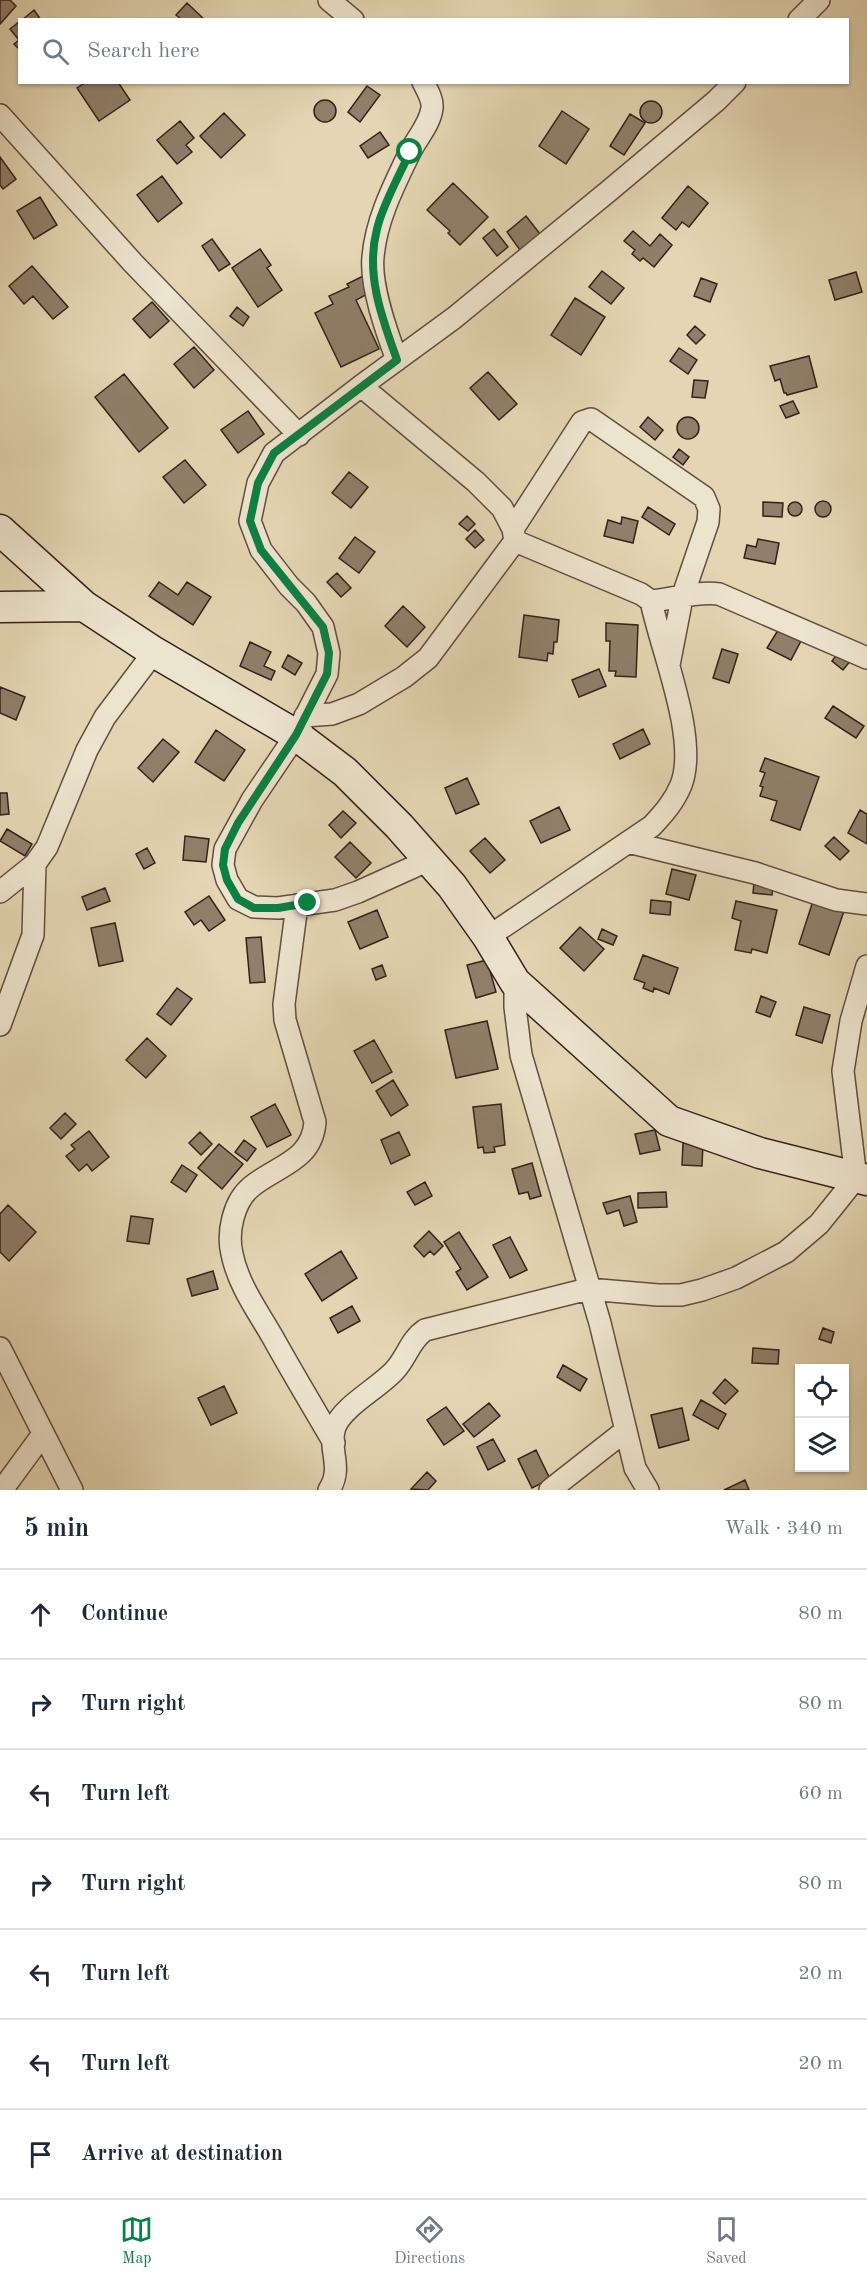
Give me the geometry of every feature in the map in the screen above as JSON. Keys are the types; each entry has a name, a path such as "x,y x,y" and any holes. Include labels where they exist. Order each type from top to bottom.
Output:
{"street":[{"path":"329,0 351,18"},
{"path":"802,18 819,0"},
{"path":"397,360 380,310 372,261 377,228 410,152 428,122 432,108 424,84"},
{"path":"429,860 335,900 278,908 254,908 238,899 227,880 223,865 225,849 238,823 301,725 327,674 329,653 323,627 261,550 250,521 258,483 274,453 454,318 610,190 733,84"},
{"path":"0,115 133,263 299,435"},
{"path":"361,386 476,482 502,508 514,535 641,594 651,601 682,598 707,592 719,594 867,658"},
{"path":"301,725 359,704 404,677 428,658 514,535 582,422 591,419 704,497 709,509 708,522 682,598 669,666"},
{"path":"0,530 84,606 154,652 301,725 399,826 452,886 488,937 515,982 669,1121 760,1153 861,1179"},
{"path":"488,937 652,826 673,803 682,783 686,760 684,734 669,666 657,631 651,601"},
{"path":"0,607 84,606"},
{"path":"0,892 35,864 47,847 87,750 105,717 154,652"},
{"path":"628,842 755,873 836,900 867,904"},
{"path":"0,1025 33,935 35,864"},
{"path":"297,905 284,1004 285,1020 315,1122 314,1138 305,1151 249,1189 238,1205 230,1228 231,1254 244,1287 333,1443"},
{"path":"861,1179 843,1071 851,1021 867,966"},
{"path":"515,982 515,1007 521,1055 588,1289 600,1323 635,1468 648,1490"},
{"path":"329,1490 336,1471 333,1436 338,1422 394,1370 417,1335 425,1330 588,1289 658,1295 681,1295 702,1290 736,1278 786,1252 819,1224 861,1179"},
{"path":"0,1348 72,1490"},
{"path":"550,1490 625,1431"},
{"path":"2,1490 43,1434"}],"building":[{"path":"0,0 10,0 16,6 0,24"},
{"path":"187,3 203,18 180,18 176,15"},
{"path":"34,10 40,18 24,18"},
{"path":"18,23 18,39 10,29"},
{"path":"83,84 119,84 130,100 99,121 77,88"},
{"path":"367,86 380,95 360,122 348,112"},
{"path":"325,100 333,103 336,111 333,119 325,122 317,119 314,111 317,103"},
{"path":"651,101 661,108 662,112 655,122 651,123 641,116 640,112 647,102"},
{"path":"562,111 589,129 566,164 539,146"},
{"path":"224,113 245,135 221,158 200,136"},
{"path":"630,114 645,123 624,155 610,146"},
{"path":"180,121 194,138 186,145 192,152 177,164 157,140"},
{"path":"380,132 389,145 368,158 360,146"},
{"path":"0,157 16,179 3,189 0,185"},
{"path":"162,176 182,203 158,222 137,195"},
{"path":"453,183 488,217 460,245 448,233 450,231 427,210"},
{"path":"688,186 708,203 689,227 682,222 676,230 662,218"},
{"path":"40,197 57,225 34,239 17,211"},
{"path":"526,216 540,234 520,250 507,232"},
{"path":"494,229 508,247 497,256 483,238"},
{"path":"633,231 650,246 660,234 672,245 654,267 643,258 640,261 632,254 635,250 624,241"},
{"path":"212,239 230,264 219,271 202,246"},
{"path":"260,249 271,265 267,268 282,290 258,307 232,268"},
{"path":"32,266 68,307 53,319 33,296 24,304 9,286"},
{"path":"602,271 624,288 611,304 589,287"},
{"path":"856,272 862,292 835,300 829,280"},
{"path":"367,274 375,290 356,300 379,349 341,367 315,313 333,304 329,296 349,287 347,284"},
{"path":"701,278 717,284 710,302 694,296"},
{"path":"575,298 605,317 581,355 551,335"},
{"path":"152,302 169,321 150,338 133,319"},
{"path":"237,307 249,317 243,326 230,316"},
{"path":"695,326 705,335 696,344 687,335"},
{"path":"194,347 214,370 194,388 174,364"},
{"path":"679,348 697,360 688,374 670,361"},
{"path":"809,356 817,387 787,395 784,393 780,379 775,381 770,366"},
{"path":"488,372 517,404 499,420 470,388"},
{"path":"124,374 168,428 139,452 95,397"},
{"path":"694,380 708,381 705,398 692,397"},
{"path":"793,401 799,413 786,418 780,406"},
{"path":"248,411 264,434 238,453 221,430"},
{"path":"648,417 663,430 655,440 640,427"},
{"path":"688,417 696,420 699,428 696,436 688,439 680,436 677,428 680,420"},
{"path":"679,449 689,457 683,465 673,457"},
{"path":"185,460 206,485 184,503 163,477"},
{"path":"349,472 368,487 351,508 332,493"},
{"path":"823,501 829,503 831,509 829,515 823,517 817,515 815,509 817,503"},
{"path":"763,502 783,503 782,517 763,516"},
{"path":"792,502 798,502 802,509 798,516 792,516 788,512 788,506"},
{"path":"648,507 675,524 669,535 642,517"},
{"path":"467,516 475,524 468,531 459,524"},
{"path":"622,517 638,521 633,543 604,536 608,520 621,524"},
{"path":"475,530 484,540 475,548 466,539"},
{"path":"355,537 375,552 359,573 339,558"},
{"path":"758,539 779,543 775,564 744,558 747,545 756,547"},
{"path":"337,573 351,588 341,597 327,582"},
{"path":"159,582 178,595 187,582 211,597 193,625 149,596"},
{"path":"403,606 425,627 407,647 385,626"},
{"path":"524,615 559,620 557,642 554,642 553,654 548,653 547,661 519,657"},
{"path":"606,623 638,625 636,677 615,676 616,671 609,671 610,641 606,641"},
{"path":"780,627 802,639 791,660 767,648"},
{"path":"250,642 271,652 264,666 275,671 271,680 240,666"},
{"path":"722,649 738,654 729,683 713,678"},
{"path":"840,650 852,659 843,670 832,661"},
{"path":"288,655 302,663 295,675 282,667"},
{"path":"599,669 606,686 579,697 572,680"},
{"path":"0,687 25,697 16,720 0,713"},
{"path":"833,706 864,726 856,738 825,718"},
{"path":"643,729 650,744 620,759 613,744"},
{"path":"216,730 245,750 224,781 195,762"},
{"path":"163,739 179,752 153,782 138,768"},
{"path":"765,758 819,777 800,830 771,820 777,801 760,796 763,787 760,786 765,773 760,771"},
{"path":"467,778 479,804 456,814 445,788"},
{"path":"0,793 7,793 9,814 0,815"},
{"path":"559,807 570,830 541,843 530,821"},
{"path":"860,810 867,814 867,844 848,833"},
{"path":"343,811 356,823 341,838 329,825"},
{"path":"7,829 32,844 25,856 0,841"},
{"path":"185,836 209,839 206,862 183,860"},
{"path":"834,837 849,851 840,860 825,846"},
{"path":"485,838 505,860 490,873 470,851"},
{"path":"350,842 371,863 356,878 335,857"},
{"path":"147,848 155,863 144,869 136,854"},
{"path":"672,869 696,875 689,900 666,894"},
{"path":"754,882 773,883 772,895 753,893"},
{"path":"105,888 110,901 87,910 82,897"},
{"path":"209,896 225,920 209,931 201,920 194,925 185,912"},
{"path":"651,900 671,902 670,915 650,913"},
{"path":"736,901 777,910 767,953 752,949 751,953 735,950 741,921 732,918"},
{"path":"813,901 844,911 829,955 799,944"},
{"path":"377,910 388,937 360,949 348,922"},
{"path":"115,923 123,961 99,966 91,928"},
{"path":"580,927 604,949 584,971 560,948"},
{"path":"602,929 617,936 613,945 598,939"},
{"path":"261,937 265,982 250,983 246,938"},
{"path":"643,955 678,968 669,994 654,988 653,992 643,988 645,983 634,979"},
{"path":"487,960 496,992 476,998 467,965"},
{"path":"382,965 386,976 376,980 372,969"},
{"path":"177,988 192,999 171,1025 157,1014"},
{"path":"761,996 776,1002 770,1017 756,1012"},
{"path":"804,1007 830,1015 822,1043 796,1035"},
{"path":"487,1021 498,1069 456,1078 445,1030"},
{"path":"147,1038 166,1056 146,1078 126,1060"},
{"path":"374,1040 392,1072 372,1083 354,1051"},
{"path":"393,1080 408,1105 391,1116 376,1091"},
{"path":"275,1104 291,1135 267,1147 251,1117"},
{"path":"501,1104 505,1145 494,1147 495,1152 484,1153 483,1147 478,1148 473,1107"},
{"path":"65,1113 76,1124 61,1139 50,1128"},
{"path":"655,1130 660,1150 640,1154 635,1134"},
{"path":"89,1131 109,1157 92,1171 87,1164 79,1171 66,1156 75,1149 71,1145"},
{"path":"200,1132 212,1144 201,1155 189,1143"},
{"path":"399,1132 410,1155 391,1164 381,1140"},
{"path":"244,1140 256,1149 247,1161 235,1152"},
{"path":"683,1143 703,1144 702,1166 682,1165"},
{"path":"219,1144 243,1164 222,1189 198,1168"},
{"path":"532,1163 541,1196 530,1199 528,1192 519,1194 512,1169"},
{"path":"182,1165 197,1175 186,1192 171,1182"},
{"path":"425,1182 432,1196 415,1205 407,1192"},
{"path":"666,1192 667,1207 638,1208 638,1193"},
{"path":"630,1196 637,1222 624,1226 619,1210 607,1214 603,1203"},
{"path":"8,1205 36,1232 9,1261 0,1252 0,1214"},
{"path":"131,1216 153,1219 149,1244 127,1241"},
{"path":"429,1231 443,1246 434,1255 430,1251 424,1257 414,1246"},
{"path":"459,1232 488,1277 467,1290 456,1272 461,1269 444,1242"},
{"path":"510,1237 527,1270 510,1278 493,1245"},
{"path":"341,1251 357,1278 322,1301 305,1274"},
{"path":"213,1271 218,1289 192,1296 187,1279"},
{"path":"352,1306 360,1321 338,1333 330,1318"},
{"path":"823,1328 834,1332 831,1343 819,1339"},
{"path":"753,1348 779,1350 778,1364 752,1363"},
{"path":"563,1365 587,1379 580,1391 557,1377"},
{"path":"725,1379 738,1391 725,1404 713,1393"},
{"path":"224,1386 237,1413 211,1425 198,1398"},
{"path":"701,1400 726,1414 718,1429 693,1415"},
{"path":"489,1403 500,1416 474,1437 463,1424"},
{"path":"446,1407 464,1431 444,1445 427,1420"},
{"path":"682,1408 689,1440 659,1448 651,1415"},
{"path":"493,1439 505,1461 488,1470 477,1447"},
{"path":"536,1450 550,1479 532,1488 518,1459"},
{"path":"427,1472 436,1481 428,1490 411,1489"},
{"path":"745,1480 749,1490 724,1490"}],"route":[{"path":"308,903 278,908 254,908 238,899 227,880 223,865 225,849 238,823 296,735 327,674 329,653 323,627 306,603 289,586 261,550 250,521 258,483 274,453 397,360 380,310 372,261 377,228 410,152"}]}
